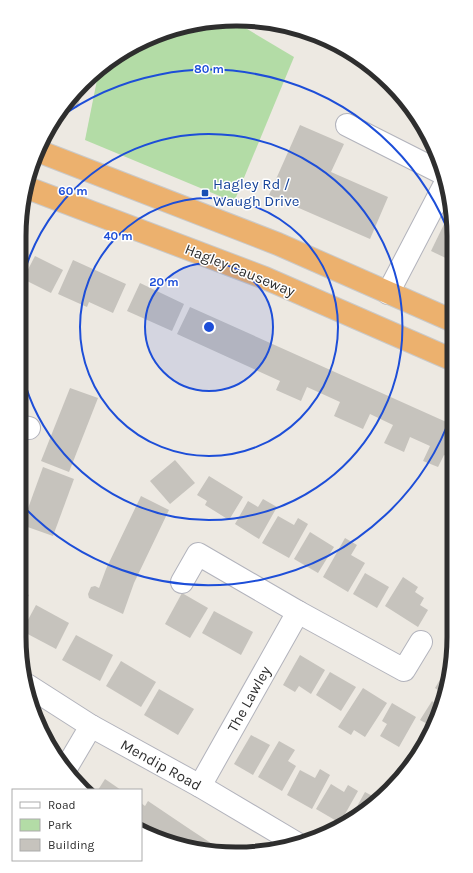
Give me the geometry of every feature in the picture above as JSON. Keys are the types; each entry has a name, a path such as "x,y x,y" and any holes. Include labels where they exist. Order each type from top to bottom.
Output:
{"highway":[{"path":"43,153 278,244 447,319"},
{"name":"Hagley Causeway","path":"31,189 266,278 447,357"}],"street":[{"path":"347,125 436,170"},
{"path":"388,293 442,190"},
{"path":"182,582 198,554 298,612 404,670 421,642"},
{"name":"The Lawley","path":"200,786 298,612"},
{"name":"Mendip Road","path":"32,688 91,726 200,786 291,840"},
{"path":"68,764 91,726"}],"green space":[{"path":"223,26 242,26 294,57 234,202 85,140 97,79 108,69 131,54 156,42 195,30"}],"building":[{"path":"81,95 77,108 71,106"},
{"path":"300,125 344,144 331,172 388,197 370,239 269,195"},
{"path":"446,219 447,259 431,251"},
{"path":"35,256 63,270 51,293 26,280 26,273"},
{"path":"73,260 126,284 113,313 89,302 87,307 58,294"},
{"path":"140,283 184,304 172,331 127,311"},
{"path":"190,307 447,422 447,456 444,455 438,467 423,461 430,446 410,437 404,452 384,443 393,425 370,414 363,429 334,416 340,402 307,387 301,401 276,390 280,381 177,334"},
{"path":"70,388 98,398 69,472 41,461"},
{"path":"175,460 195,483 170,504 150,481"},
{"path":"43,467 74,479 53,536 26,526 26,514"},
{"path":"209,476 243,497 229,520 205,505 207,501 197,495"},
{"path":"141,496 169,510 134,583 123,614 89,598 88,594 91,587 95,586 99,588 106,569"},
{"path":"263,499 277,507 259,539 235,524 248,501 258,507"},
{"path":"278,516 294,525 298,518 308,524 289,558 262,543"},
{"path":"310,532 334,547 318,573 294,559"},
{"path":"345,538 357,545 351,555 365,563 348,592 323,577"},
{"path":"365,573 389,587 377,608 353,594"},
{"path":"403,577 418,587 415,592 424,598 420,605 428,610 418,627 385,606"},
{"path":"182,593 208,608 190,638 165,624"},
{"path":"36,605 69,623 56,649 26,633 26,624"},
{"path":"214,611 253,632 241,655 202,633"},
{"path":"76,635 113,655 100,681 62,660"},
{"path":"300,655 325,670 311,694 299,686 295,692 283,685"},
{"path":"121,661 156,682 141,707 106,686"},
{"path":"330,672 356,687 341,711 316,695"},
{"path":"444,674 440,691 435,688"},
{"path":"363,688 387,703 365,737 354,730 351,735 338,727"},
{"path":"159,689 194,709 178,735 144,715"},
{"path":"432,701 436,704 428,724 420,720"},
{"path":"392,703 416,717 399,747 380,736 387,724 382,721"},
{"path":"251,735 270,745 253,775 234,764"},
{"path":"279,741 295,750 288,761 296,766 282,791 258,777"},
{"path":"320,769 330,775 312,809 287,795 300,770 315,778"},
{"path":"105,779 120,789 99,789"},
{"path":"331,784 344,792 348,785 358,791 342,819 337,821 316,809"},
{"path":"365,792 373,796 365,804 354,811"},
{"path":"148,801 215,846 182,840 143,825 142,804 145,806"}],"place":[{"name":"Hagley Rd / Waugh Drive","path":"205,193"}]}
